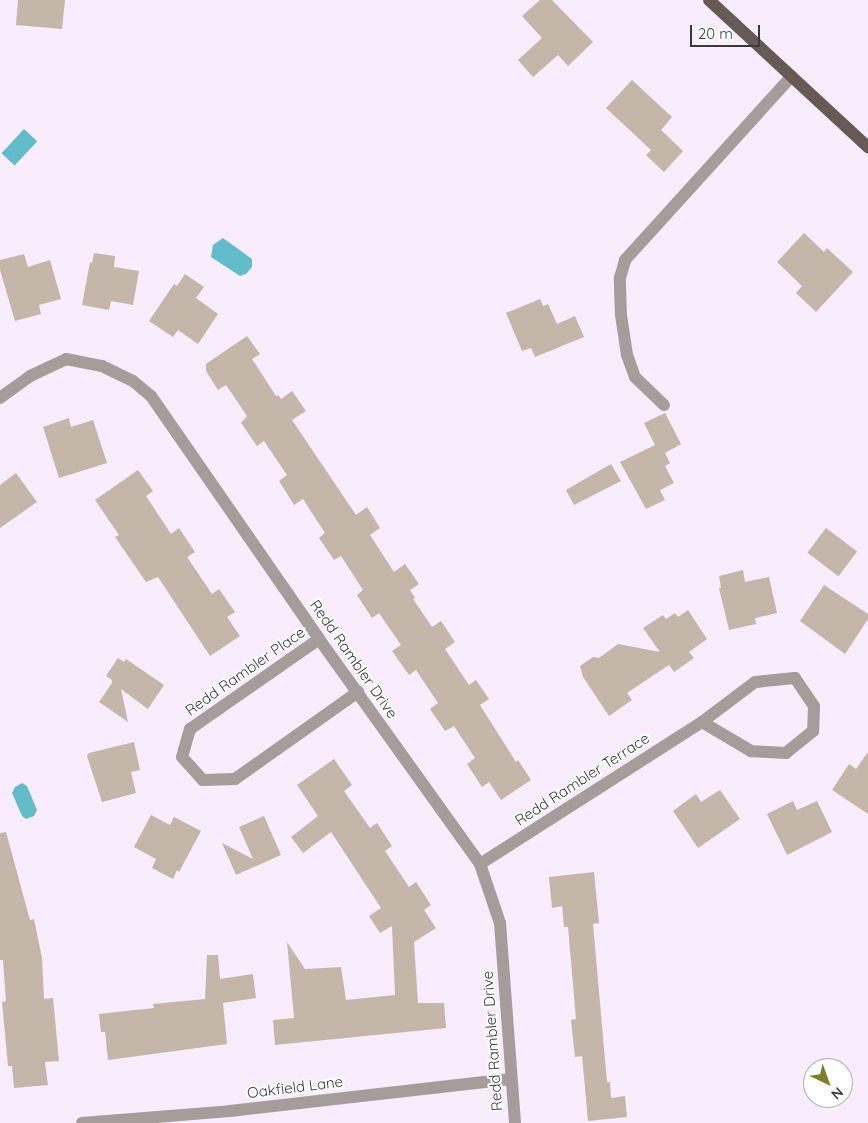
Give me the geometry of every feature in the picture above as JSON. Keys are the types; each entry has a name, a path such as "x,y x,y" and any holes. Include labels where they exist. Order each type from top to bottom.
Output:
{"main road":[{"path":"709,0 868,146"}],"street":[{"path":"664,405 635,377 627,355 621,315 620,287 624,260 792,76"},
{"name":"Redd Rambler Drive","path":"0,398 30,376 66,358 102,366 133,381 151,396 319,639 480,864 500,923 510,1079 515,1123"},
{"name":"Redd Rambler Place","path":"319,639 190,729 182,758 203,780 235,779 358,692"},
{"name":"Redd Rambler Terrace","path":"480,864 702,722 756,682 795,678 814,706 813,731 786,753 751,751 702,722"},
{"name":"Oakfield Lane","path":"82,1123 231,1117 510,1079"}],"water":[{"path":"24,129 37,141 15,165 1,153"},
{"path":"223,238 252,259 252,267 246,274 240,276 211,257 213,245"},
{"path":"22,783 27,786 37,810 34,816 26,819 22,816 12,793 15,787"}],"building":[{"path":"18,0 65,0 62,29 16,25"},
{"path":"540,0 552,0 593,42 568,66 558,55 533,77 518,60 542,38 522,16"},
{"path":"632,80 672,117 661,130 683,151 664,172 646,155 651,150 606,108"},
{"path":"804,233 824,252 827,248 853,272 816,312 796,293 802,286 777,262"},
{"path":"94,253 115,256 114,267 139,271 133,305 111,301 109,310 82,305 90,262 92,263"},
{"path":"24,254 28,267 50,260 61,299 39,305 41,314 15,321 0,270 0,260"},
{"path":"185,274 204,287 196,298 218,314 198,344 178,330 173,337 149,321 174,284 177,286"},
{"path":"540,299 543,306 548,304 557,324 575,316 584,337 535,357 531,348 522,351 506,313"},
{"path":"247,336 260,354 252,359 276,396 278,395 281,399 292,391 306,411 292,420 356,515 367,507 380,528 370,535 394,572 405,564 419,584 410,590 415,598 413,599 432,627 441,621 455,642 445,649 469,685 476,680 489,699 480,705 516,762 518,760 531,780 501,800 489,782 482,787 467,764 475,758 454,726 445,731 430,709 438,703 416,670 409,675 392,651 401,645 379,613 372,618 357,595 363,590 341,556 334,560 319,538 325,533 303,499 294,505 279,481 287,475 264,441 257,446 241,423 247,416 226,385 218,390 206,371 206,364"},
{"path":"665,413 681,444 665,453 670,463 665,466 674,483 660,490 665,500 646,509 620,462 655,445 644,423"},
{"path":"69,418 71,427 93,420 107,463 59,478 43,427"},
{"path":"611,464 621,481 574,505 566,490"},
{"path":"138,470 153,491 146,496 171,534 179,528 195,552 187,557 212,594 219,589 235,612 227,617 240,636 210,656 158,577 146,582 115,537 119,535 95,500"},
{"path":"16,473 37,502 0,528 0,485"},
{"path":"826,528 857,551 838,576 807,553"},
{"path":"743,570 745,582 769,577 777,613 755,618 756,624 729,630 719,588 721,588 719,576"},
{"path":"824,585 868,614 868,619 845,654 800,621"},
{"path":"688,610 707,639 689,652 694,658 674,672 669,665 627,693 632,700 609,716 583,677 580,666 593,657 599,658 618,644 660,652 643,628 663,615 666,619 675,613 678,617"},
{"path":"118,658 124,662 126,659 164,685 148,709 121,689 128,722 99,702 112,683 112,680 106,676"},
{"path":"134,742 140,770 131,772 136,793 102,802 87,756 89,753"},
{"path":"868,752 868,814 832,790 849,764 856,769"},
{"path":"334,759 352,785 344,791 370,828 377,823 392,846 385,851 409,887 416,882 431,905 424,910 436,928 414,942 418,1003 444,1003 446,1028 275,1045 273,1020 294,1018 287,942 305,969 341,967 346,1000 395,995 392,926 380,933 369,916 381,908 331,832 303,853 291,837 318,816 297,785"},
{"path":"720,790 740,819 698,848 673,811 696,794 701,802"},
{"path":"793,801 797,810 817,801 832,832 787,855 767,814"},
{"path":"151,815 170,825 174,817 201,831 179,872 177,870 173,879 152,868 156,859 134,847"},
{"path":"264,816 281,855 236,875 222,843 253,859 239,827"},
{"path":"6,832 30,920 34,919 42,958 44,999 53,998 59,1061 45,1062 48,1085 14,1088 12,1066 8,1066 2,1002 6,1001 3,960 0,960 0,833"},
{"path":"594,872 599,923 593,924 607,1082 610,1082 611,1098 625,1096 627,1117 588,1121 582,1056 575,1057 571,1020 576,1019 568,927 564,927 562,906 552,908 549,877"},
{"path":"207,955 218,955 220,979 253,974 256,998 223,1003 227,1044 108,1060 105,1032 101,1032 99,1014 154,1008 153,1004 205,999"}]}
